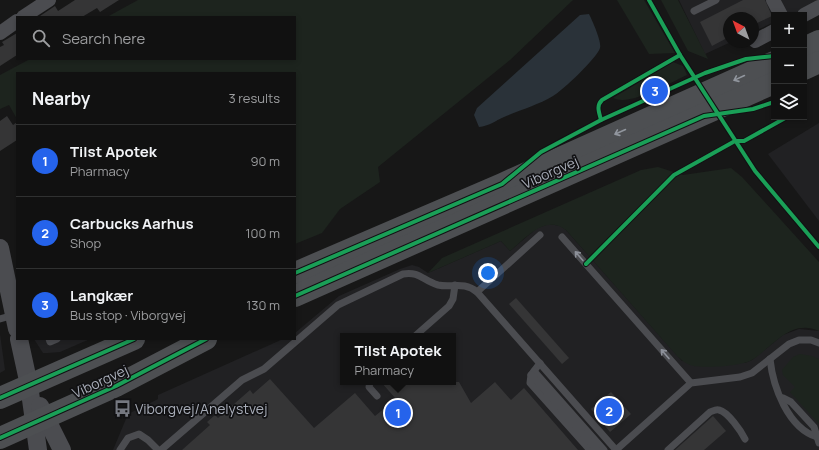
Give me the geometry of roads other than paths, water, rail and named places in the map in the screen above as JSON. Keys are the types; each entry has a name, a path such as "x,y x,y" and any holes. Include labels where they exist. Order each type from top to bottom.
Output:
{"main road":[{"path":"807,47 819,41"},
{"path":"807,68 819,62"},
{"name":"Viborgvej","path":"296,273 495,187 771,63"},
{"name":"Viborgvej","path":"296,296 772,84"},
{"name":"Viborgvej","path":"0,398 132,340"},
{"name":"Viborgvej","path":"0,438 116,386 204,340"}],"street":[{"path":"24,16 48,0"},
{"path":"773,0 779,12"},
{"path":"807,14 819,8"},
{"path":"0,33 16,22"},
{"path":"759,38 771,32"},
{"path":"0,248 9,275 10,321"},
{"path":"19,340 29,385 40,420 62,450"},
{"path":"38,450 40,420"}],"lane":[{"path":"694,11 716,0"},
{"path":"477,292 540,235"},
{"path":"562,237 691,383"},
{"path":"161,450 242,380 264,369 338,305 403,274 415,273 438,285 471,287 616,450 691,383 740,377 752,372 789,344 799,340 811,340 819,343"},
{"path":"418,333 449,306 453,299 455,285"},
{"path":"770,359 774,382 783,398 784,408 807,434 818,440"},
{"path":"540,363 533,373 530,383 589,449 592,450"},
{"path":"533,373 597,450"},
{"path":"533,373 604,450"},
{"path":"369,385 369,387 377,396"},
{"path":"668,450 710,412 716,410 724,412 741,431 744,440"},
{"path":"120,450 128,438 139,434 148,440 158,450"}],"place":[{"name":"Langkær","path":"655,91"},
{"name":"Viborgvej/Anelystvej","path":"122,408"},
{"name":"Carbucks Aarhus","path":"609,411"},
{"name":"Tilst Apotek","path":"398,413"}]}
